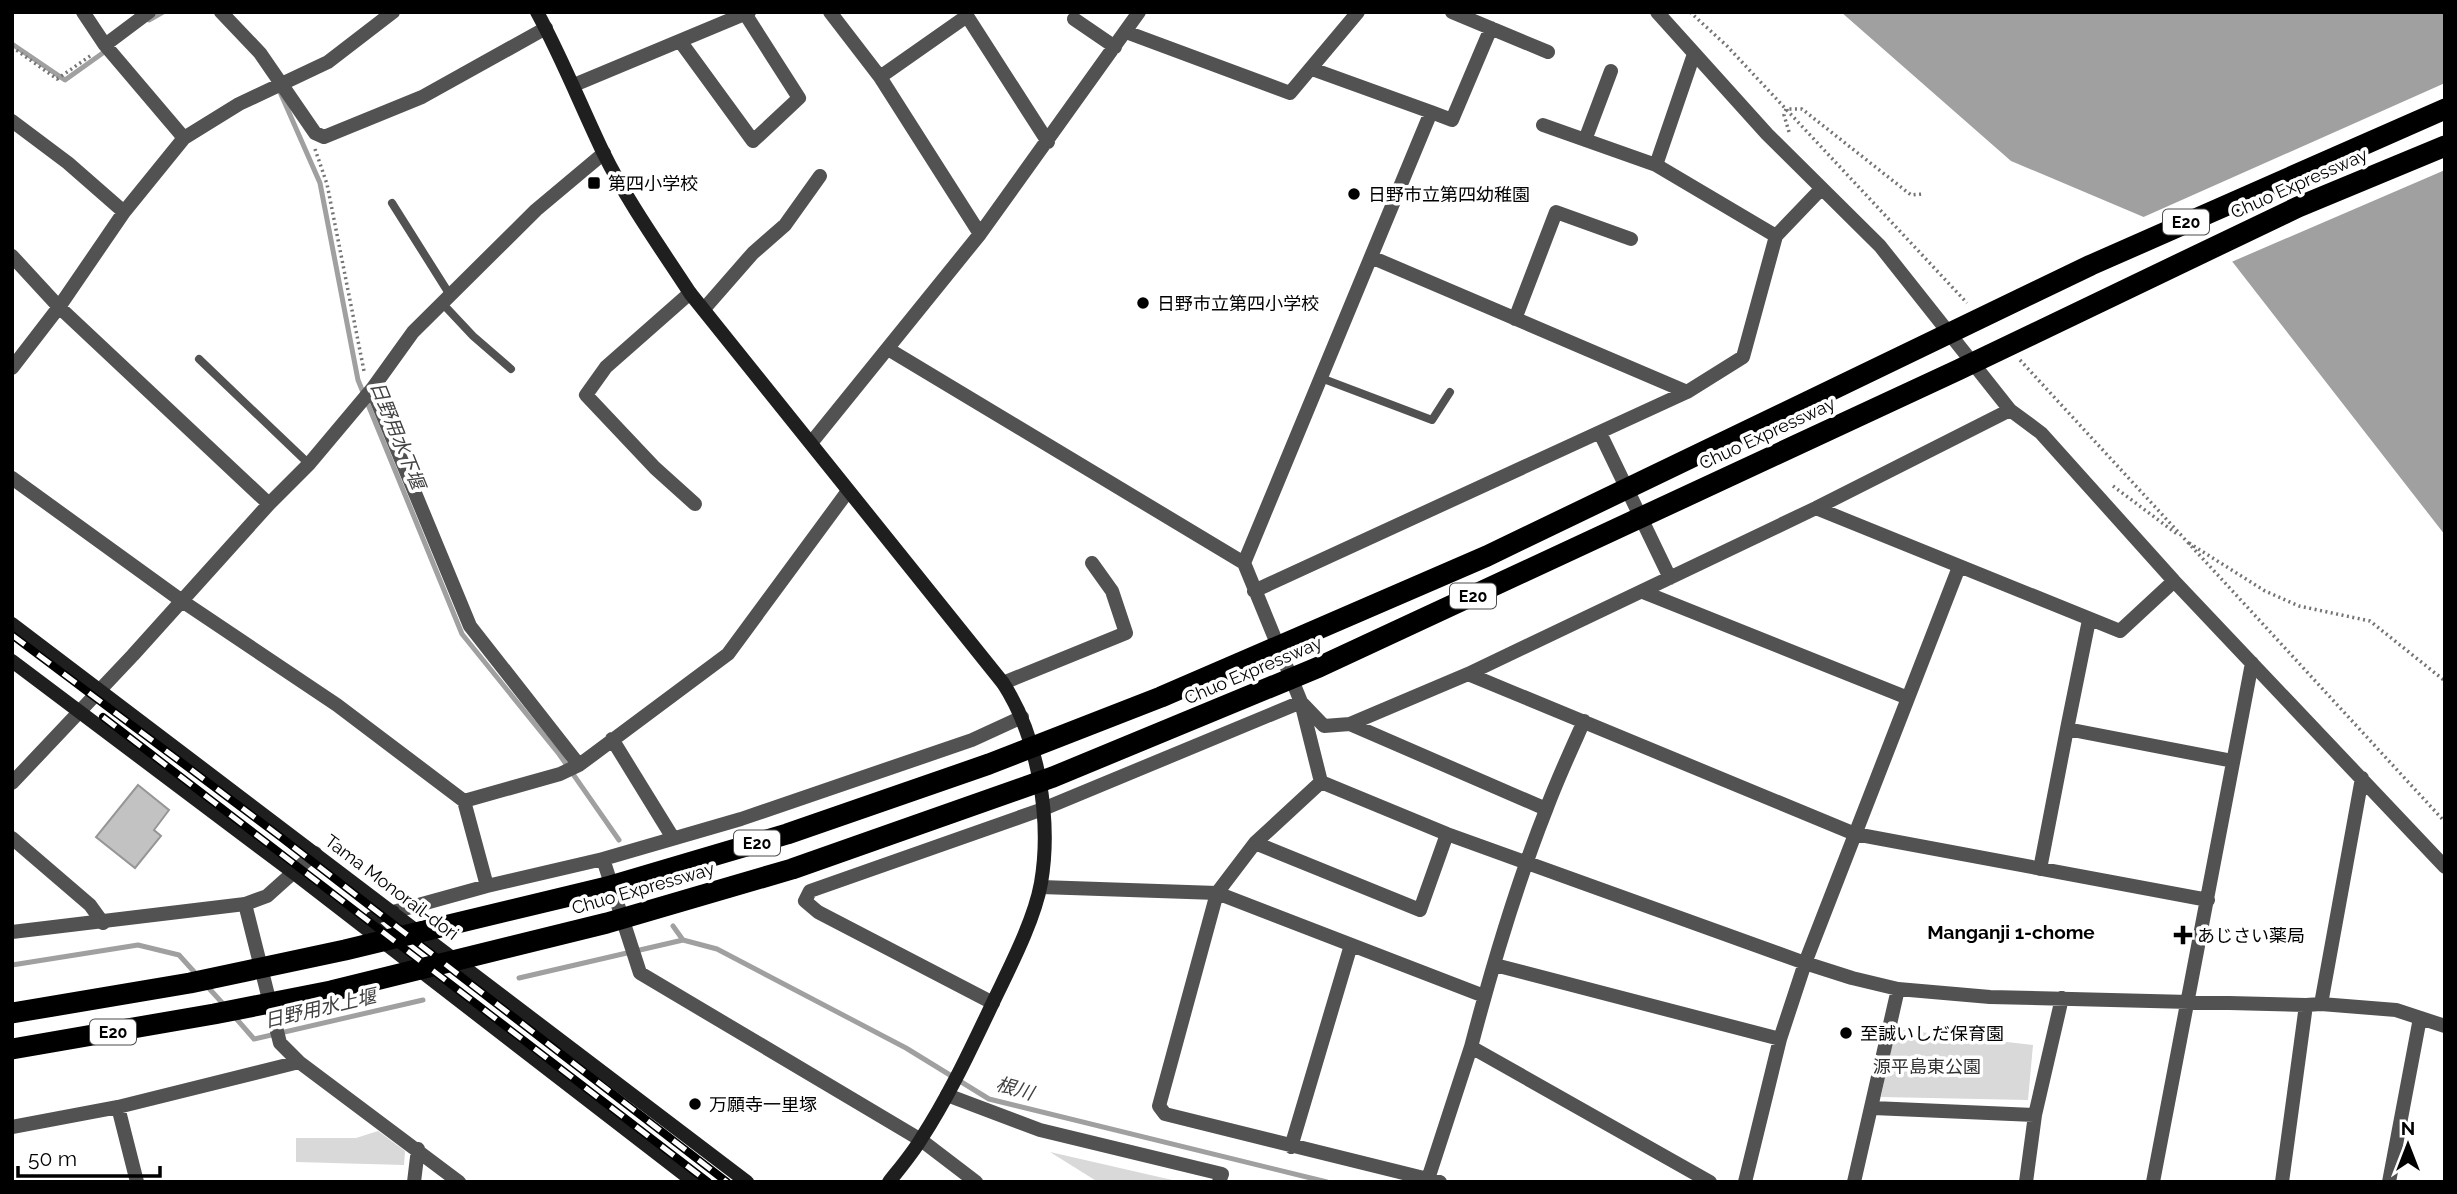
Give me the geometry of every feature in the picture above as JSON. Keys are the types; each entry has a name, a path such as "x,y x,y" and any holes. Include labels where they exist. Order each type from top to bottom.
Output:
{"highway":[{"name":"Chuo Expressway","path":"12,1013 190,984 607,887 787,834 989,764 1161,697 1487,556 2160,234 2445,110"},
{"name":"Chuo Expressway","path":"12,1049 331,991 607,923 792,869 1053,777 1319,667 1958,370 2298,207 2445,146"}],"main road":[{"path":"537,12 604,153 690,293 1003,683 1022,717 1036,762 1044,848 1041,887 1017,952 949,1091 921,1140 889,1182"},
{"name":"Tama Monorail-dori","path":"12,624 747,1182"},
{"path":"12,661 294,873 694,1182"},
{"path":"393,912 376,916 370,923 409,956 434,982"}],"street":[{"path":"83,12 105,45 184,138"},
{"path":"105,45 149,12"},
{"path":"221,12 260,53 315,133 324,137 422,97 546,28"},
{"path":"12,368 124,212 184,138 239,104 328,62 393,12"},
{"path":"830,12 880,78 980,234"},
{"path":"811,443 980,234 1139,12"},
{"path":"1126,32 1290,93 1358,12"},
{"path":"1452,12 1548,52"},
{"path":"1657,12 1800,168 1880,246 2010,410 2041,433 2174,581 2445,867"},
{"path":"574,85 746,13 799,98 753,141 680,41"},
{"path":"880,78 967,16 1048,142"},
{"path":"1074,19 1115,47"},
{"path":"1312,69 1452,120 1491,28"},
{"path":"1656,164 1694,54"},
{"path":"1585,140 1611,71"},
{"path":"1244,563 1431,112"},
{"path":"12,121 68,163 124,212"},
{"path":"1543,125 1656,164 1776,236"},
{"path":"12,783 309,464 372,390 414,332 536,210 604,153"},
{"path":"704,309 753,254 785,225 820,176"},
{"path":"1254,591 1687,392 1743,357 1776,236 1821,188"},
{"path":"1515,319 1556,212 1631,239"},
{"path":"12,256 58,307 269,504"},
{"path":"1371,257 1687,392"},
{"path":"690,293 606,367 586,396 655,468 695,504"},
{"path":"888,349 1244,563 1301,702 1321,782"},
{"path":"372,390 470,626 578,766"},
{"path":"1301,702 1324,726 1350,724 1468,674 1643,592 2010,410"},
{"path":"1600,433 1670,578"},
{"path":"12,478 182,601 337,705 464,801 487,886"},
{"path":"464,801 560,774 578,766 728,654 848,491"},
{"path":"1816,508 2120,631 2174,581"},
{"path":"1003,683 1126,633 1112,591 1092,563"},
{"path":"1745,1182 1780,1039 1805,963 1959,567"},
{"path":"1643,592 1908,698"},
{"path":"2040,869 2089,620"},
{"path":"2153,1182 2252,663"},
{"path":"1468,674 1855,834 2208,901"},
{"path":"993,1003 818,912 805,901 810,891 1042,809 1301,702"},
{"path":"393,912 487,886 603,859 798,801 972,740 1022,717"},
{"path":"1321,782 1255,843 1217,893 1159,1106 1165,1114 1432,1181 1527,862 1546,809 1584,721"},
{"path":"1350,724 1546,809"},
{"path":"2067,729 2234,761"},
{"path":"612,739 673,838"},
{"path":"2282,1182 2313,1004 2362,778"},
{"path":"1321,782 1447,834 1805,963 1898,989 1990,997 2313,1004 2396,1010 2445,1026"},
{"path":"1255,843 1420,910 1447,834"},
{"path":"12,838 90,905 103,923"},
{"path":"12,932 245,904 267,896 315,853"},
{"path":"603,859 640,973 921,1140 976,1182"},
{"path":"1041,887 1217,893 1485,996"},
{"path":"245,904 280,1043 299,1062 459,1182"},
{"path":"1291,1147 1351,945"},
{"path":"1495,965 1780,1039"},
{"path":"1854,1182 1898,989"},
{"path":"2026,1182 2035,1115 2062,998"},
{"path":"2389,1182 2420,1018"},
{"path":"1471,1046 1710,1182"},
{"path":"12,1127 118,1107 299,1062"},
{"path":"949,1091 1040,1130 1222,1174 1219,1182"},
{"path":"118,1107 136,1182"},
{"path":"1873,1108 2035,1115"},
{"path":"414,1182 418,1149"}],"lane":[{"path":"392,203 446,299 473,335 511,369"},
{"path":"199,359 309,464"},
{"path":"1321,378 1433,420 1450,392"}],"path":[{"path":"1690,12 1727,46 1974,311"},
{"path":"12,47 57,79 105,45"},
{"path":"1786,109 1784,115 1800,168"},
{"path":"1786,109 1802,109 1911,195 1923,194"},
{"path":"315,133 309,131 327,184 358,329 365,376 372,390"},
{"path":"2012,351 2445,822"},
{"path":"2107,482 2184,539 2265,591 2299,606 2370,621 2445,681"}],"green space":[{"name":"源平島東公園","path":"1894,1029 2033,1045 2028,1100 1881,1097"},
{"path":"378,1131 405,1151 404,1165 296,1162 296,1138 356,1138"},
{"path":"1050,1152 1181,1182 1098,1182"}],"shaded area":[{"path":"1841,12 2445,12 2445,535 2224,251 2011,161"}],"pier":[{"path":"2445,83 2445,170 2229,263 2221,254 2139,219"}],"building":[{"path":"138,785 169,810 154,830 161,836 135,868 96,837"}],"waterway":[{"name":"日野用水下堰","path":"149,20 163,12"},
{"name":"日野用水下堰","path":"12,44 65,80 107,50"},
{"name":"日野用水下堰","path":"280,92 320,183 358,380 462,634 559,754 619,840"},
{"name":"日野用水下堰","path":"673,926 683,940"},
{"name":"根川","path":"519,978 683,940 717,949 906,1048 989,1099 1327,1182"},
{"name":"日野用水上堰","path":"12,965 138,945 179,955 197,975"},
{"name":"日野用水上堰","path":"206,985 225,1006"},
{"name":"日野用水上堰","path":"234,1016 254,1039 423,1000"}],"railway":[{"path":"12,635 282,838 727,1182"},
{"path":"103,717 708,1182"}],"place":[{"name":"第四小学校","path":"594,183"},
{"name":"日野市立第四幼稚園","path":"1354,194"},
{"name":"日野市立第四小学校","path":"1143,303"},
{"name":"あじさい薬局","path":"2183,935"},
{"name":"至誠いしだ保育園","path":"1846,1033"},
{"name":"万願寺一里塚","path":"695,1104"}],"district":[{"name":"Manganji 1-chome","path":"2011,932"}]}
